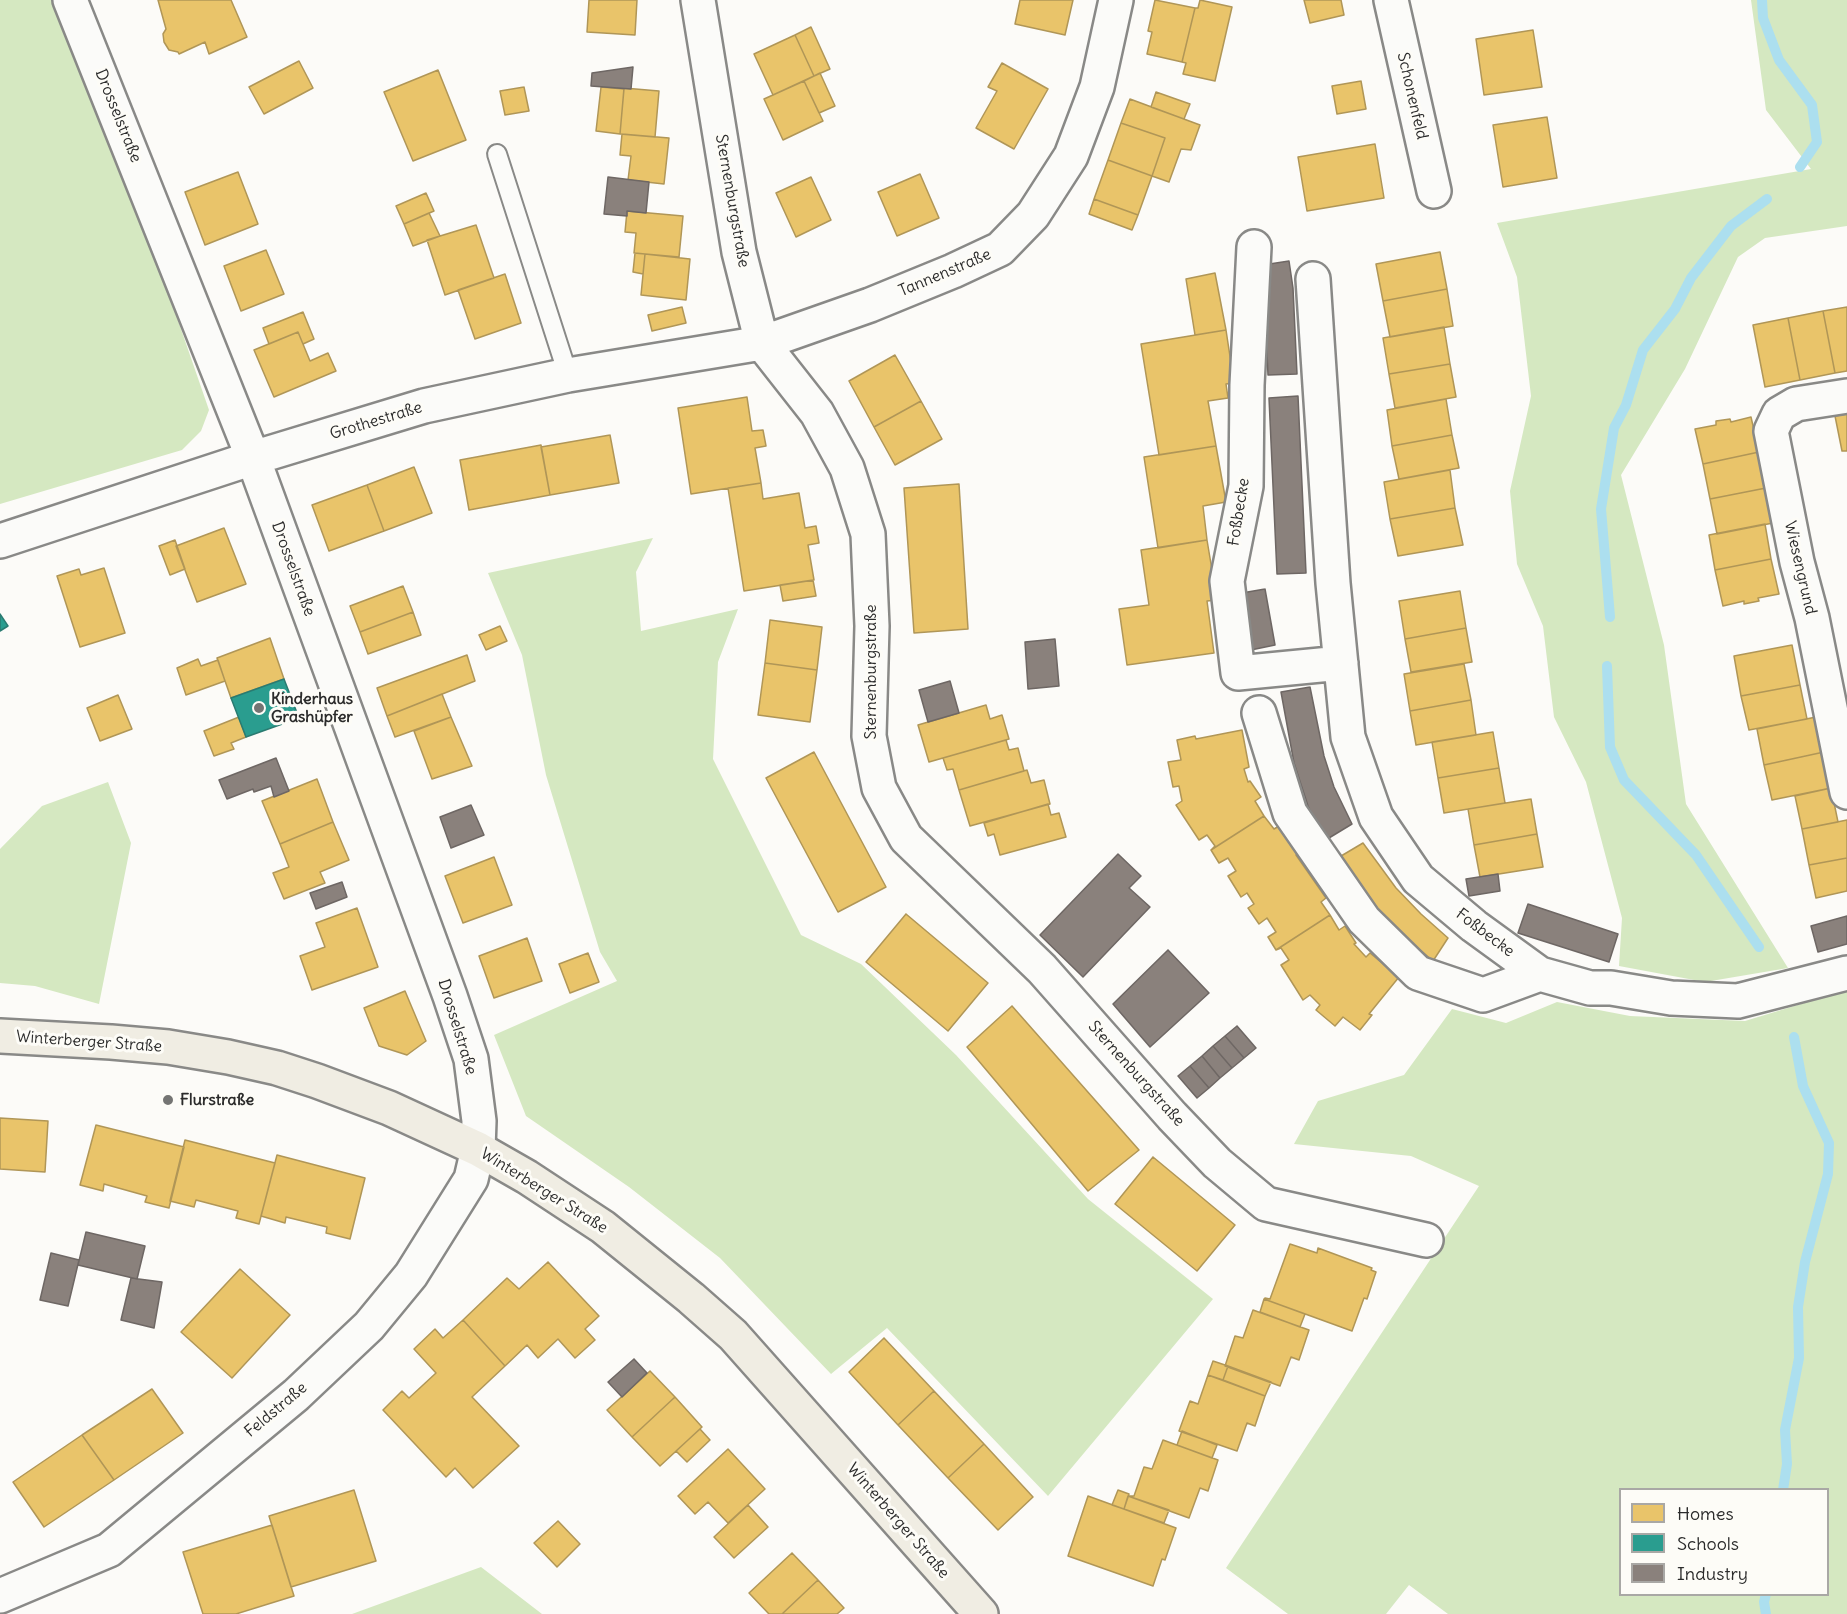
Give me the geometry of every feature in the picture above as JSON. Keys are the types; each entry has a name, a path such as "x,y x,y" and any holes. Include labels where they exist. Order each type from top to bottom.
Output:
{"main road":[{"name":"Winterberger Straße","path":"0,1036 168,1047 278,1068 389,1108 478,1149 572,1205 603,1227 733,1335 981,1614"}],"street":[{"name":"Drosselstraße","path":"70,0 253,458 446,985 471,1059 479,1121 478,1149"},
{"name":"Sternenburgstraße","path":"698,0 740,252 762,343 817,413 847,468 868,534 872,626 869,736 879,788 906,838 1042,969 1172,1116 1217,1163 1266,1204 1426,1240"},
{"name":"Tannenstraße","path":"762,343 870,305 1000,249 1033,215 1071,156 1097,87 1116,0"},
{"name":"Schonenfeld","path":"1391,0 1434,191"},
{"name":"Foßbecke","path":"1254,246 1247,385 1246,486 1227,581 1238,673 1341,663"},
{"name":"Foßbecke","path":"1313,279 1333,583 1348,737 1376,818 1418,879 1474,926 1540,974 1590,988 1611,988 1671,998 1738,1001 1847,973"},
{"name":"Grothestraße","path":"0,541 253,458 424,406 568,375 762,343"},
{"name":"Wiesengrund","path":"1847,396 1796,404 1779,414 1771,431 1847,792"},
{"name":"Foßbecke","path":"1259,713 1290,813 1364,920 1418,974 1483,995 1540,974"},
{"name":"Feldstraße","path":"0,1596 109,1550 312,1380 369,1326 411,1275 471,1179 478,1149"}],"lane":[{"path":"497,154 568,375"}],"green space":[{"path":"0,0 67,0 209,410 201,431 182,450 0,504"},
{"path":"1751,0 1847,0 1847,226 1765,238 1738,257 1685,369 1621,475 1664,645 1686,804 1788,968 1705,982 1619,966 1622,918 1586,782 1554,717 1543,626 1517,564 1510,491 1531,396 1517,277 1497,223 1811,169 1766,110"},
{"path":"653,538 636,572 641,631 738,609 718,662 713,759 801,935 861,964 956,1055 1088,1199 1213,1299 1048,1496 887,1328 831,1374 720,1258 629,1187 526,1116 494,1035 617,981 600,952 546,775 522,655 488,573"},
{"path":"108,782 131,843 99,1004 35,986 0,983 0,849 42,806"},
{"path":"1847,990 1847,1614 1448,1614 1409,1585 1386,1614 1288,1614 1226,1568 1479,1186 1411,1156 1294,1144 1318,1101 1404,1075 1452,1009 1506,1023 1557,1002 1630,1016 1745,1021"},
{"path":"481,1567 542,1614 352,1614"}],"building: Homes":[{"path":"158,0 231,0 247,37 209,54 205,42 179,54 169,50 164,42 163,34 166,29"},
{"path":"589,0 637,0 635,35 587,32"},
{"path":"1020,0 1073,0 1065,35 1015,24"},
{"path":"1155,0 1195,8 1182,62 1147,54 1152,32 1148,31"},
{"path":"1200,0 1232,7 1215,81 1183,74 1186,63 1182,62 1195,8 1198,8"},
{"path":"1304,0 1341,0 1344,15 1310,23"},
{"path":"811,27 830,69 814,76 795,35"},
{"path":"1533,30 1542,87 1484,95 1476,39"},
{"path":"795,35 814,76 773,95 754,54"},
{"path":"299,61 313,88 264,114 249,87"},
{"path":"1002,63 1048,89 1014,149 976,128 997,91 988,87"},
{"path":"438,70 466,140 413,161 384,92"},
{"path":"820,73 835,106 819,113 804,81"},
{"path":"804,81 823,121 783,140 764,99"},
{"path":"1361,81 1366,109 1337,114 1332,86"},
{"path":"524,87 529,111 505,115 500,91"},
{"path":"601,87 624,89 620,134 596,131"},
{"path":"624,88 659,91 655,137 620,134"},
{"path":"1156,92 1190,104 1184,119 1151,107"},
{"path":"1130,99 1200,125 1191,150 1181,149 1169,182 1152,176 1165,138 1121,123"},
{"path":"1547,117 1557,178 1503,187 1493,125"},
{"path":"1121,123 1165,138 1152,176 1108,160"},
{"path":"622,134 669,138 664,184 628,180 631,156 620,155"},
{"path":"1375,144 1384,198 1307,211 1298,157"},
{"path":"1108,160 1152,176 1138,215 1094,199"},
{"path":"238,172 258,224 205,245 185,192"},
{"path":"920,174 939,218 897,236 878,192"},
{"path":"811,177 831,220 796,237 776,193"},
{"path":"426,193 434,211 404,224 396,206"},
{"path":"1094,199 1138,215 1132,230 1089,214"},
{"path":"627,211 683,216 679,257 634,253 636,233 625,232"},
{"path":"429,213 440,236 413,246 404,224"},
{"path":"476,225 494,278 445,295 427,240"},
{"path":"266,250 284,294 241,311 224,266"},
{"path":"1440,252 1447,289 1383,301 1376,264"},
{"path":"635,253 645,254 643,274 633,272"},
{"path":"645,254 690,259 686,300 641,295"},
{"path":"1215,273 1226,330 1195,335 1186,279"},
{"path":"505,274 521,323 475,339 458,290"},
{"path":"1447,289 1453,326 1390,337 1383,301"},
{"path":"682,307 686,323 652,331 648,315"},
{"path":"1847,307 1847,371 1835,373 1823,311"},
{"path":"1823,311 1835,373 1800,380 1788,318"},
{"path":"303,312 314,339 303,344 298,332 269,344 263,328"},
{"path":"1788,318 1800,380 1765,387 1753,325"},
{"path":"1444,327 1450,364 1389,374 1383,338"},
{"path":"1226,330 1234,383 1226,384 1228,398 1208,401 1216,446 1159,455 1141,344"},
{"path":"298,332 310,361 328,353 336,371 274,397 254,350"},
{"path":"895,355 921,401 874,427 849,381"},
{"path":"1450,364 1456,397 1395,408 1389,374"},
{"path":"747,397 752,431 763,430 766,446 755,448 761,483 691,494 678,408"},
{"path":"1446,399 1452,435 1392,446 1387,410"},
{"path":"921,401 942,439 895,465 874,427"},
{"path":"1847,414 1847,451 1842,451 1835,416"},
{"path":"1751,417 1759,452 1703,464 1695,429 1716,425 1716,421 1730,419 1731,422"},
{"path":"610,435 619,483 550,495 541,447"},
{"path":"1452,435 1459,468 1399,479 1392,446"},
{"path":"541,445 550,495 469,510 460,460"},
{"path":"1216,446 1226,502 1203,506 1207,540 1158,548 1144,457"},
{"path":"1759,452 1766,488 1710,499 1703,464"},
{"path":"414,467 432,513 384,531 367,485"},
{"path":"1450,470 1455,508 1390,519 1384,482"},
{"path":"761,483 763,499 799,493 805,528 816,526 819,543 808,545 814,580 744,591 728,488"},
{"path":"959,484 968,629 914,633 904,488"},
{"path":"367,485 384,531 329,551 312,505"},
{"path":"1766,488 1773,523 1717,534 1710,499"},
{"path":"1455,508 1463,545 1398,556 1390,519"},
{"path":"1765,524 1771,559 1715,570 1709,535"},
{"path":"224,528 246,584 197,602 176,546"},
{"path":"175,540 185,569 170,575 159,546"},
{"path":"1207,540 1217,600 1207,601 1214,653 1127,665 1119,609 1149,605 1141,550"},
{"path":"1771,559 1779,594 1758,598 1759,601 1744,604 1744,601 1723,606 1715,570"},
{"path":"104,568 125,633 80,647 57,576 79,569 81,575"},
{"path":"813,580 816,596 783,601 780,585"},
{"path":"403,586 413,612 360,632 350,606"},
{"path":"1460,591 1466,628 1405,639 1399,601"},
{"path":"413,612 421,635 368,654 360,632"},
{"path":"770,620 822,627 817,670 765,663"},
{"path":"500,626 507,641 486,650 479,635"},
{"path":"1466,628 1472,662 1411,672 1405,639"},
{"path":"270,638 284,679 231,698 217,658"},
{"path":"1792,645 1800,685 1741,696 1734,656"},
{"path":"467,655 475,681 387,716 377,688"},
{"path":"198,659 201,666 218,660 225,681 186,695 177,668"},
{"path":"765,663 817,670 810,722 758,715"},
{"path":"1464,664 1471,700 1410,711 1404,674"},
{"path":"1800,685 1807,719 1749,730 1741,696"},
{"path":"442,694 451,717 395,737 387,716"},
{"path":"118,695 132,729 100,741 87,708"},
{"path":"1471,700 1476,735 1416,745 1410,711"},
{"path":"986,705 990,719 1002,715 1009,739 929,762 918,725"},
{"path":"239,717 246,737 231,743 234,749 214,756 204,731"},
{"path":"451,717 472,766 432,779 414,731"},
{"path":"1816,717 1824,752 1764,765 1757,729"},
{"path":"1242,730 1249,767 1244,769 1248,782 1250,781 1261,797 1255,801 1264,816 1211,850 1215,846 1207,835 1199,840 1176,805 1182,801 1179,786 1173,787 1168,762 1181,760 1177,740 1195,736 1196,739"},
{"path":"1493,732 1499,768 1438,778 1432,742"},
{"path":"1006,740 1009,750 1018,748 1024,771 959,790 953,769 947,770 943,758"},
{"path":"814,752 886,887 838,912 766,778"},
{"path":"1824,752 1831,788 1772,800 1764,765"},
{"path":"1499,768 1505,803 1444,813 1438,778"},
{"path":"1027,770 1031,783 1044,780 1050,804 970,826 959,790"},
{"path":"317,779 333,822 280,844 262,801"},
{"path":"1831,788 1838,822 1802,829 1795,796"},
{"path":"1531,799 1537,834 1474,845 1468,809"},
{"path":"1048,804 1051,815 1059,813 1066,837 1000,855 994,834 988,836 984,823"},
{"path":"1264,816 1274,829 1279,826 1298,854 1296,855 1326,898 1321,902 1330,915 1276,950 1268,937 1276,932 1267,918 1259,924 1248,908 1254,904 1247,893 1241,897 1228,876 1236,871 1228,858 1219,863 1211,850"},
{"path":"1847,820 1847,858 1809,865 1802,829"},
{"path":"333,822 349,860 320,872 325,883 284,899 273,873 289,867 280,844"},
{"path":"1537,834 1543,867 1480,877 1474,845"},
{"path":"1363,843 1396,888 1448,938 1433,961 1385,920 1336,859"},
{"path":"494,857 512,905 463,923 445,876"},
{"path":"1847,858 1847,891 1816,898 1809,865"},
{"path":"357,908 378,967 312,990 300,956 325,947 316,923"},
{"path":"906,914 988,983 948,1031 866,962"},
{"path":"1330,915 1339,930 1345,926 1356,943 1354,944 1366,957 1370,953 1399,977 1369,1014 1372,1015 1360,1030 1343,1017 1335,1026 1316,1010 1320,1005 1310,995 1303,1000 1281,965 1289,960 1281,948 1276,950"},
{"path":"527,938 542,981 494,998 479,956"},
{"path":"588,953 599,982 570,993 559,964"},
{"path":"405,991 426,1041 407,1055 379,1046 364,1008"},
{"path":"1012,1006 1139,1150 1088,1191 967,1047"},
{"path":"0,1118 48,1121 45,1172 0,1169"},
{"path":"96,1125 184,1147 169,1208 145,1202 147,1196 104,1184 103,1191 80,1185"},
{"path":"185,1140 275,1163 259,1224 236,1218 238,1211 196,1200 194,1207 170,1201"},
{"path":"277,1155 365,1178 350,1239 326,1233 327,1227 286,1217 285,1223 261,1216"},
{"path":"1153,1157 1235,1225 1197,1271 1115,1204"},
{"path":"1290,1244 1317,1253 1318,1248 1372,1268 1371,1270 1376,1272 1367,1299 1364,1298 1352,1331 1264,1299 1270,1299"},
{"path":"548,1262 599,1316 585,1329 595,1340 575,1358 558,1339 538,1358 527,1345 505,1366 463,1320 507,1278 519,1289"},
{"path":"240,1269 290,1315 232,1378 181,1332"},
{"path":"1264,1299 1305,1314 1300,1327 1260,1312"},
{"path":"1253,1310 1309,1330 1299,1360 1291,1357 1280,1386 1225,1366 1235,1336 1243,1338"},
{"path":"463,1320 505,1366 472,1397 519,1446 473,1488 455,1468 446,1477 383,1410 402,1391 409,1398 436,1373 414,1349 435,1329 443,1338"},
{"path":"884,1338 934,1391 898,1425 849,1372"},
{"path":"1213,1361 1228,1366 1223,1380 1208,1375"},
{"path":"1228,1366 1271,1382 1265,1396 1223,1380"},
{"path":"650,1371 675,1397 632,1437 607,1410"},
{"path":"1208,1375 1265,1396 1255,1426 1247,1423 1237,1451 1179,1431 1190,1401 1198,1404"},
{"path":"152,1389 183,1433 114,1480 82,1435"},
{"path":"934,1391 984,1444 948,1478 898,1425"},
{"path":"675,1397 702,1427 660,1466 632,1437"},
{"path":"700,1429 710,1440 687,1462 676,1451"},
{"path":"1182,1431 1217,1445 1212,1458 1177,1445"},
{"path":"82,1435 114,1480 44,1527 13,1482"},
{"path":"1163,1440 1218,1460 1208,1491 1200,1488 1189,1518 1128,1496 1134,1496 1144,1467 1152,1469"},
{"path":"984,1444 1033,1497 998,1530 948,1478"},
{"path":"728,1449 765,1489 728,1523 708,1502 695,1514 678,1496"},
{"path":"354,1490 376,1561 291,1587 269,1516"},
{"path":"1118,1490 1129,1494 1124,1509 1112,1505"},
{"path":"1088,1496 1176,1528 1153,1586 1068,1556"},
{"path":"1128,1496 1169,1510 1164,1523 1124,1509"},
{"path":"748,1505 768,1527 734,1558 714,1537"},
{"path":"558,1521 580,1544 557,1567 534,1543"},
{"path":"272,1525 294,1596 236,1614 203,1614 183,1552"},
{"path":"792,1553 818,1580 782,1614 769,1614 749,1593"},
{"path":"818,1580 844,1608 837,1614 782,1614"}],"building: Schools":[{"path":"0,614 8,626 0,631"},
{"path":"284,679 299,718 246,737 231,698"}],"building: Industry":[{"path":"633,67 631,89 591,86 592,73"},
{"path":"608,177 649,182 646,213 627,211 627,216 604,214"},
{"path":"1289,261 1293,288 1297,374 1268,375 1263,265"},
{"path":"1298,396 1306,573 1277,574 1269,398"},
{"path":"1265,589 1275,645 1246,651 1236,594"},
{"path":"1055,639 1059,686 1028,689 1025,642"},
{"path":"950,681 959,713 928,722 919,690"},
{"path":"1310,687 1324,756 1334,787 1352,824 1324,841 1308,806 1294,763 1281,692"},
{"path":"276,758 289,791 274,797 271,786 254,792 253,789 227,799 219,780"},
{"path":"471,805 484,835 451,848 440,817"},
{"path":"1118,854 1141,876 1129,888 1150,907 1083,977 1040,935"},
{"path":"1498,874 1500,891 1469,896 1466,879"},
{"path":"342,882 347,897 316,909 310,893"},
{"path":"1528,904 1618,934 1609,962 1518,933"},
{"path":"1847,916 1847,944 1818,952 1811,926"},
{"path":"1168,950 1209,993 1150,1047 1113,1004"},
{"path":"1237,1026 1256,1048 1244,1058 1225,1036"},
{"path":"1225,1036 1244,1058 1232,1068 1213,1046"},
{"path":"1213,1046 1232,1068 1220,1078 1202,1056"},
{"path":"1202,1056 1220,1078 1209,1088 1190,1066"},
{"path":"1190,1066 1209,1088 1197,1098 1178,1076"},
{"path":"86,1232 145,1246 137,1279 78,1265"},
{"path":"51,1253 79,1260 68,1306 40,1300"},
{"path":"131,1278 162,1282 154,1328 121,1320"},
{"path":"634,1359 647,1373 622,1397 608,1382"}],"waterway":[{"path":"1762,0 1763,18 1779,60 1812,105 1817,142 1800,167"},
{"path":"1610,617 1601,509 1614,428 1626,405 1643,350 1675,309 1691,278 1731,226 1767,199"},
{"path":"1607,666 1610,747 1624,780 1696,855 1759,947"},
{"path":"1783,1488 1787,1464 1785,1430 1799,1358 1798,1307 1805,1262 1828,1174 1829,1143 1803,1086 1794,1037"},
{"path":"1766,1596 1766,1614"}],"place":[{"name":"Kinderhaus Grashüpfer","path":"259,708"},
{"name":"Flurstraße","path":"168,1100"}]}
